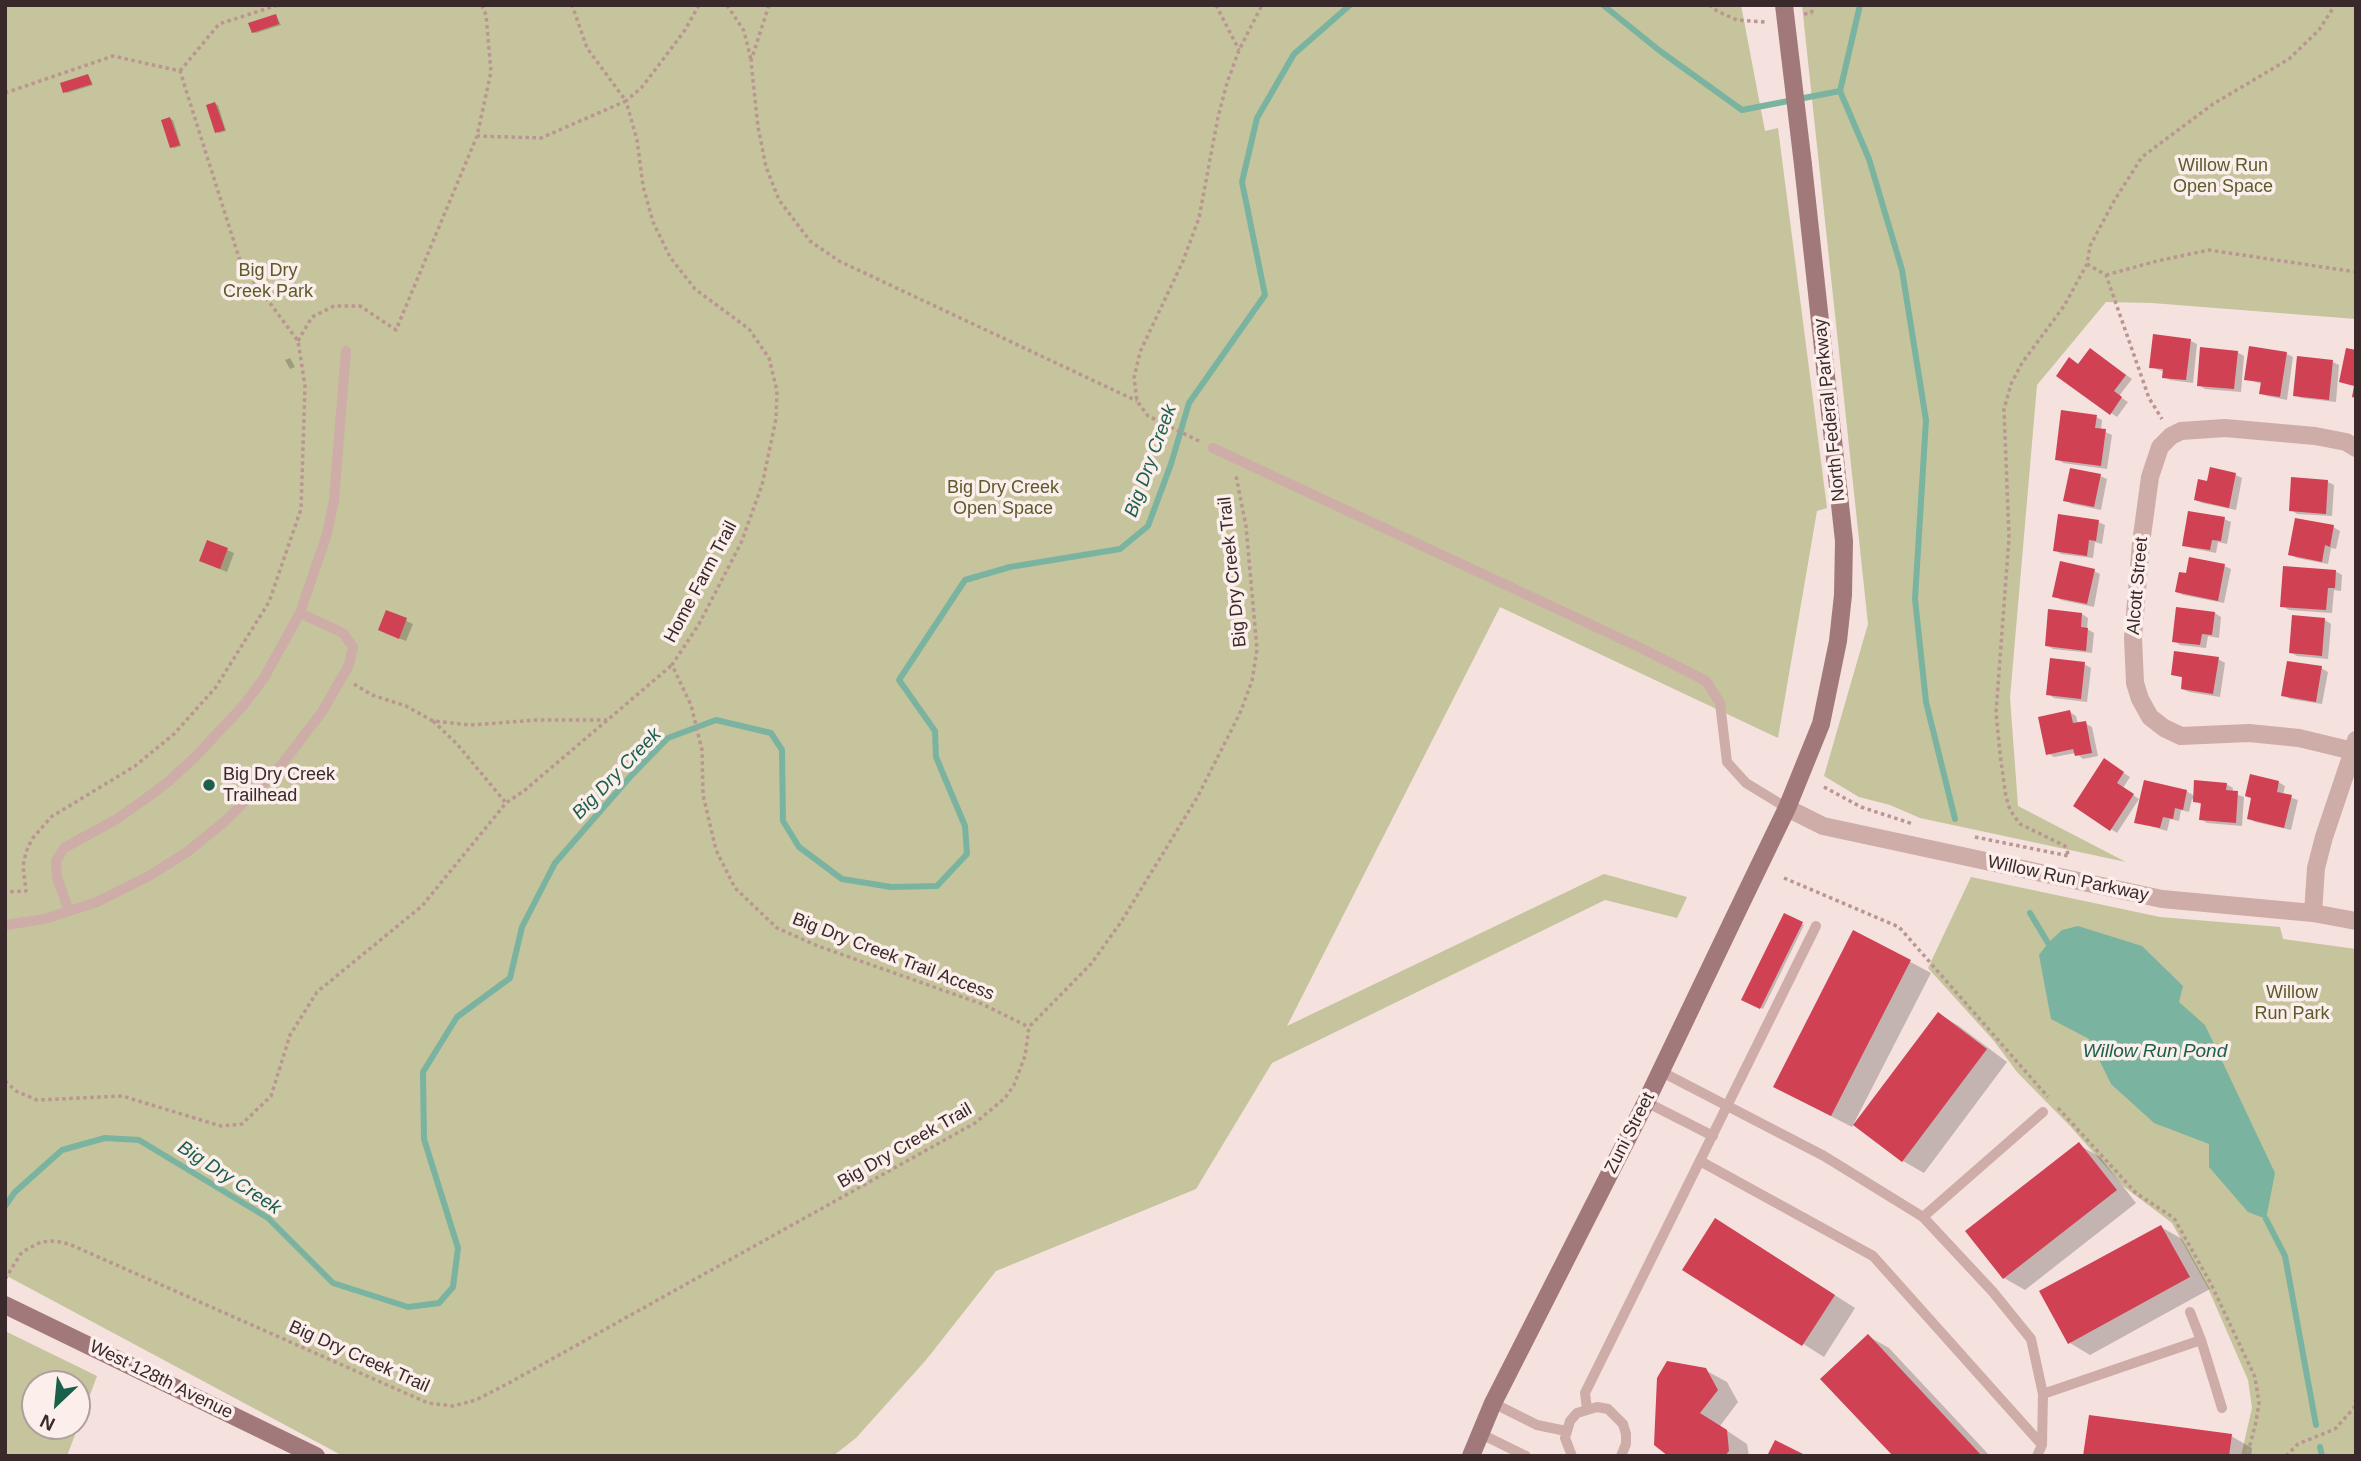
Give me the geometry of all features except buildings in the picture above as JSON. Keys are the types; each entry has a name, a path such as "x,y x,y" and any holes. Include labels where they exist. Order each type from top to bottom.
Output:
{"main road":[{"name":"North Federal Parkway","path":"1787,808 1821,724 1838,641 1843,595 1839,488 1803,165 1791,10"},
{"name":"Zuni Street","path":"1471,1456 1493,1403 1646,1102 1787,808"},
{"name":"West 128th Avenue","path":"7,1305 316,1456"}],"street":[{"path":"2171,436 2181,431 2225,428 2315,436 2346,442 2356,448"},
{"name":"Alcott Street","path":"2171,436 2160,447 2150,477 2133,638 2135,683 2150,717 2181,736 2249,733 2354,746 2316,868 2313,913"},
{"name":"Willow Run Parkway","path":"1787,808 1824,825 2162,899 2313,913 2356,921"}],"lane":[{"path":"69,911 57,878 57,861 64,848 115,820 144,800 169,782 195,757 242,707 264,678 300,613 327,534 334,500 346,351"},
{"path":"1213,448 1618,637 1706,681 1720,703 1727,762 1746,783 1787,808"},
{"path":"5,925 45,919 97,902 149,876 187,852 254,793 301,741 349,665 353,647 343,633 300,613"},
{"path":"1587,1409 1586,1393 1816,926"},
{"path":"1660,1071 1824,1156 1923,1217 1993,1292 2031,1339 2043,1394 2040,1450"},
{"path":"1646,1102 1713,1136"},
{"path":"1923,1217 2043,1112"},
{"path":"1700,1161 1873,1256 2040,1450"},
{"path":"2190,1312 2222,1408"},
{"path":"2043,1394 2201,1340"},
{"path":"1493,1403 1537,1425 1566,1431"},
{"path":"1567,1455 1565,1438 1570,1421 1577,1413 1597,1407 1608,1409 1623,1424 1626,1444 1621,1456"},
{"path":"1481,1434 1526,1456"}],"path":[{"path":"180,71 219,24 278,5"},
{"path":"298,341 312,317 334,306 360,306 396,330 477,136 491,72 486,15 482,5"},
{"name":"Home Farm Trail","path":"572,5 587,48 626,101 638,140 643,186 653,222 670,257 695,289 749,329 769,358 778,391 776,419 762,485 741,543 699,624 672,665 691,705 702,750"},
{"path":"477,136 541,138 626,101 642,87 658,66 685,30 699,5"},
{"path":"727,5 744,32 751,61"},
{"path":"751,61 769,5"},
{"path":"1216,5 1239,50"},
{"path":"1137,401 1134,378 1140,352 1183,261 1199,218 1218,117 1239,50 1262,5"},
{"path":"1709,5 1737,20 1760,23 1773,20"},
{"path":"1791,10 1811,13 1815,5"},
{"path":"1975,837 2069,856 2065,846 2020,824 2010,810 2004,786 1996,712 2009,538 2004,409 2011,384 2022,363 2064,306 2087,264 2090,246 2114,201 2142,158 2213,104 2289,59 2319,30 2335,5"},
{"path":"5,93 113,57 180,71"},
{"name":"Big Dry Creek Trail","path":"5,1279 22,1252 41,1242 69,1244 428,1403 453,1406 476,1400 975,1123 1005,1098 1014,1085 1025,1056 1029,1027 1091,964 1121,922 1198,796 1240,713 1252,681 1257,649 1246,526 1234,467 1228,458 1213,448 1148,416 1137,401 839,261 810,241 779,201 766,167 758,127 751,61"},
{"path":"5,892 26,891 23,866 26,852 32,839 51,817 135,766 174,734 216,688 269,602 301,509 305,386 298,341 240,264 180,71"},
{"path":"2106,275 2209,250 2356,272"},
{"path":"2087,264 2106,275 2149,398 2171,436"},
{"path":"5,1080 16,1091 37,1100 122,1096 221,1126 242,1124 271,1097 290,1035 317,992 422,906 506,803 526,790 672,665"},
{"path":"342,677 372,695 405,706 433,721 457,744 506,803"},
{"path":"433,721 471,725 537,720 609,720"},
{"name":"Big Dry Creek Trail Access","path":"702,750 704,795 716,850 735,888 777,928 818,946 982,1004 1029,1027"},
{"path":"1824,787 1861,807 1920,826"},
{"path":"1784,878 1899,927 2048,1097"},
{"path":"2057,1107 2136,1193 2174,1218 2211,1284 2255,1377 2259,1403 2247,1456"},
{"path":"2286,1456 2298,1444 2335,1429 2354,1408 2356,1397"}],"green space":[{"name":"Big Dry Creek Open Space","path":"5,5 1741,5 1765,131 1778,128 1827,508 1817,511 1778,738 1500,607 1287,1026 1604,874 1687,897 1677,918 1605,900 1272,1063 1196,1189 996,1271 926,1360 856,1438 833,1456 343,1456 5,1275"},
{"name":"Willow Run Open Space","path":"1802,5 2356,5 2356,319 2152,303 2106,302 2037,385 2010,698 2018,806 2126,862 1920,818 1890,805 1859,797 1824,776 1868,624"},
{"name":"Willow Run Park","path":"1971,877 2160,917 2280,927 2283,939 2356,949 2356,1456 2241,1456 2252,1408 2248,1380 2208,1288 2172,1223 2123,1186 2017,1072 1994,1041 1928,968"},
{"path":"5,1331 85,1370 21,1370 21,1440 73,1440 67,1456 5,1456"},
{"path":"91,1373 97,1376 91,1392"}],"water":[{"name":"Willow Run Pond","path":"2078,926 2142,946 2183,986 2179,1002 2205,1025 2275,1173 2266,1219 2248,1212 2209,1167 2209,1144 2154,1123 2111,1084 2089,1039 2051,1019 2039,955 2062,930"}],"waterway":[{"name":"Big Dry Creek","path":"5,1206 15,1192 62,1150 105,1138 139,1140 268,1218 333,1283 408,1307 439,1303 453,1287 458,1248 424,1139 423,1072 457,1017 510,978 522,927 555,863 668,738 716,720 771,733 782,750 783,821 799,847 842,879 891,887 937,886 967,854 965,826 936,757 935,731 899,680 965,580 1010,567 1120,549 1148,526 1171,464 1189,403 1265,295 1242,182 1257,118 1294,54 1350,5"},
{"name":"Big Dry Creek","path":"1603,5 1660,51 1742,110 1840,91 1860,5"},
{"path":"1840,91 1869,159 1902,270 1926,420 1915,599 1926,702 1955,819"},
{"path":"2030,913 2048,943"},
{"path":"2266,1219 2285,1256 2316,1425"},
{"path":"2320,1447 2322,1456"}],"place":[{"name":"Big Dry Creek Trailhead","path":"209,785"}],"park label":[{"name":"Big Dry Creek Park","path":"268,281"}]}
